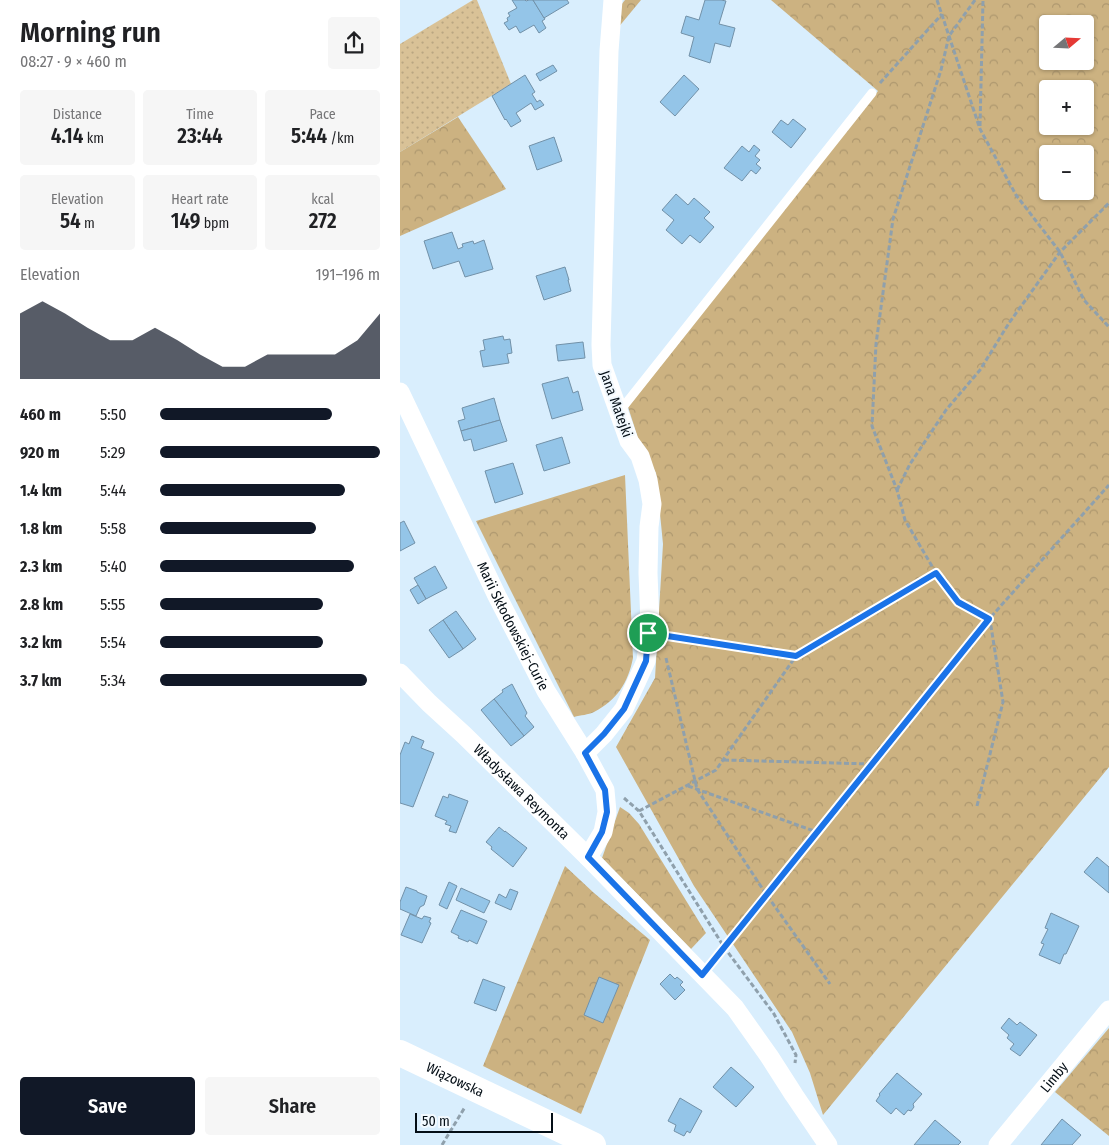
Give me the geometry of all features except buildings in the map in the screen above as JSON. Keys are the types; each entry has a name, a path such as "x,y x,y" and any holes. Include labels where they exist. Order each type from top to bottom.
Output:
{"main road":[{"name":"Wiązowska","path":"400,1053 593,1145"}],"street":[{"name":"Jana Matejki","path":"585,753 604,734 624,709 646,661 654,634 650,624 648,573 649,527 652,504 648,480 640,456 629,441 602,365 600,344 609,51 613,0"},
{"name":"Marii Skłodowskiej-Curie","path":"400,392 496,596 546,691 585,753 605,790 607,812 602,832 588,857"},
{"name":"Władysława Reymonta","path":"400,673 588,857 735,1008 828,1145"},
{"name":"Limby","path":"998,1145 1109,1010"}],"lane":[{"path":"619,412 872,93"}],"path":[{"path":"937,0 980,129 1016,195 1060,252 1084,300 1109,327"},
{"path":"975,0 949,36 893,219 876,344 872,426 897,490 905,520 936,573 958,602 989,619"},
{"path":"980,129 983,0"},
{"path":"872,93 942,14"},
{"path":"897,490 910,464 941,417 980,370 1009,323 1060,252 1109,203"},
{"path":"702,975 989,619 1109,484"},
{"path":"639,811 716,770 796,656 936,573"},
{"path":"976,806 1003,702 989,619"},
{"path":"796,656 654,634 697,789 766,894 830,984"},
{"path":"723,760 872,764"},
{"path":"687,785 817,832"},
{"path":"605,790 622,796 639,811 724,947 774,1014 796,1055 794,1095"},
{"path":"442,1145 476,1089"}],"shaded area":[{"path":"473,0 477,0 511,84 400,152 400,44"}],"green space":[{"path":"625,0 641,0 617,29 617,10"},
{"path":"771,0 1109,0 1109,767 823,1115 810,1073 792,1032 694,886 616,747 655,678 663,544 656,473 638,438 628,407 878,91"},
{"path":"458,117 506,189 400,236 400,152"},
{"path":"625,475 633,658 625,683 609,702 594,712 574,717 476,521"},
{"path":"620,807 629,813 639,824 706,933 691,949 602,858"},
{"path":"565,866 650,940 581,1114 483,1066"},
{"path":"1109,1028 1109,1136 1055,1092"}],"route":[{"path":"936,573 958,602 989,619 702,975 588,857 602,832 607,812 605,790 585,753 604,734 624,709 646,661 648,633 796,656 936,573"}]}
